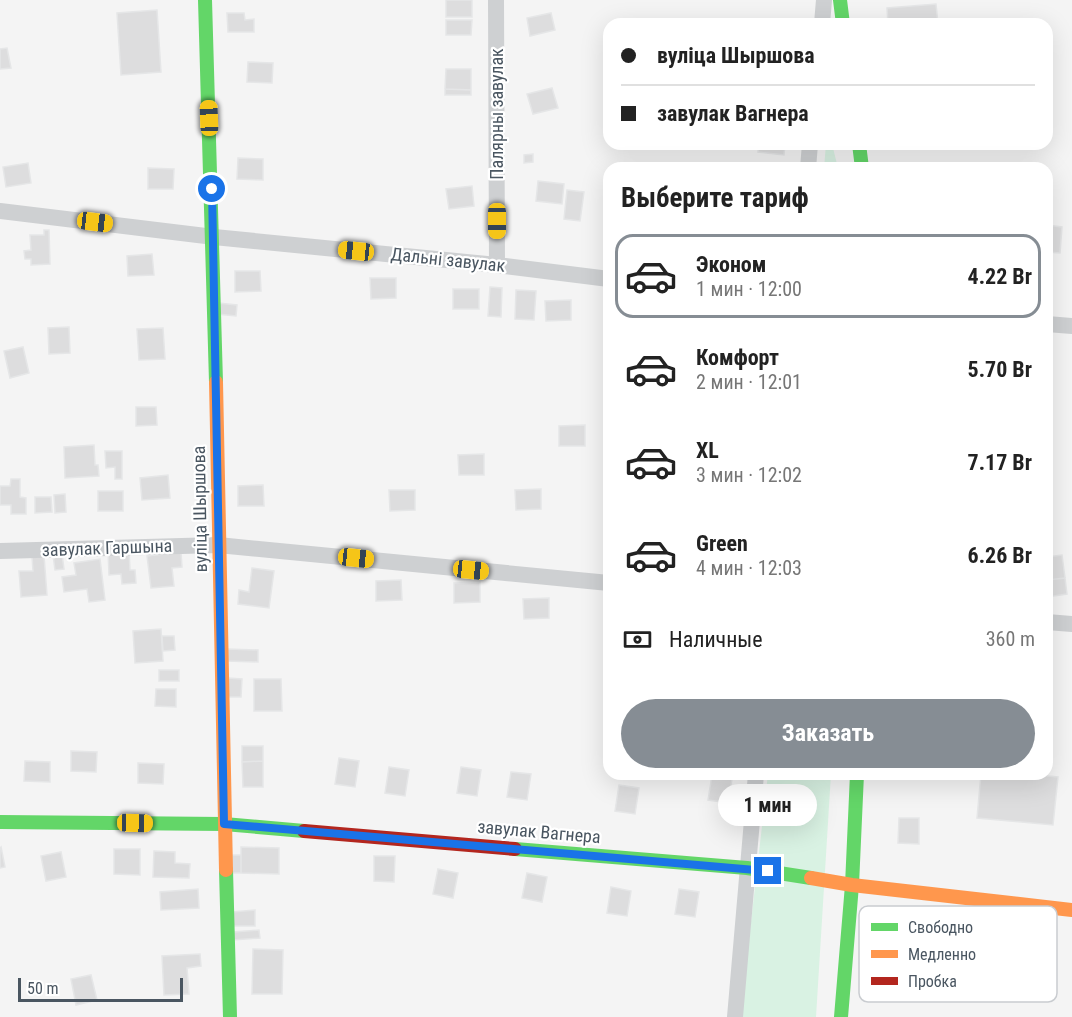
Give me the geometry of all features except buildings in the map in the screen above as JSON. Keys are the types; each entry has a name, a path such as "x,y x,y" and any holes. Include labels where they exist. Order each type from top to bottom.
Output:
{"street":[{"name":"вуліца Шыршова","path":"205,0 214,237 218,545 230,1017"},
{"name":"Палярны завулак","path":"496,0 497,265"},
{"path":"822,18 824,0"},
{"path":"840,0 842,18"},
{"name":"Дальні завулак","path":"0,211 214,237 497,265 603,278"},
{"path":"1053,324 1072,326"},
{"name":"завулак Гаршына","path":"0,551 218,545 603,582"},
{"path":"1053,622 1072,624"},
{"path":"735,1017 755,780"},
{"path":"841,1017 852,885 857,780"},
{"name":"завулак Вагнера","path":"0,822 224,824 747,868 852,885 1037,906"},
{"name":"завулак Вагнера","path":"1057,908 1072,910"}],"green space":[{"path":"826,150 834,150 836,162 824,162"},
{"path":"767,780 831,780 816,1017 740,1017"}],"traffic: fast":[{"path":"205,0 216,382"},
{"path":"840,0 842,18"},
{"path":"860,150 861,162"},
{"path":"841,1017 852,885 857,780"},
{"path":"0,822 224,824 304,831"},
{"path":"515,849 747,868 811,878"},
{"path":"226,870 230,1017"}],"traffic: slow":[{"path":"216,382 226,870"},
{"path":"811,878 852,885 1037,906"},
{"path":"1057,908 1072,910"}],"traffic: jam":[{"path":"304,831 515,849"}],"route":[{"path":"212,189 224,824 768,871"}]}
